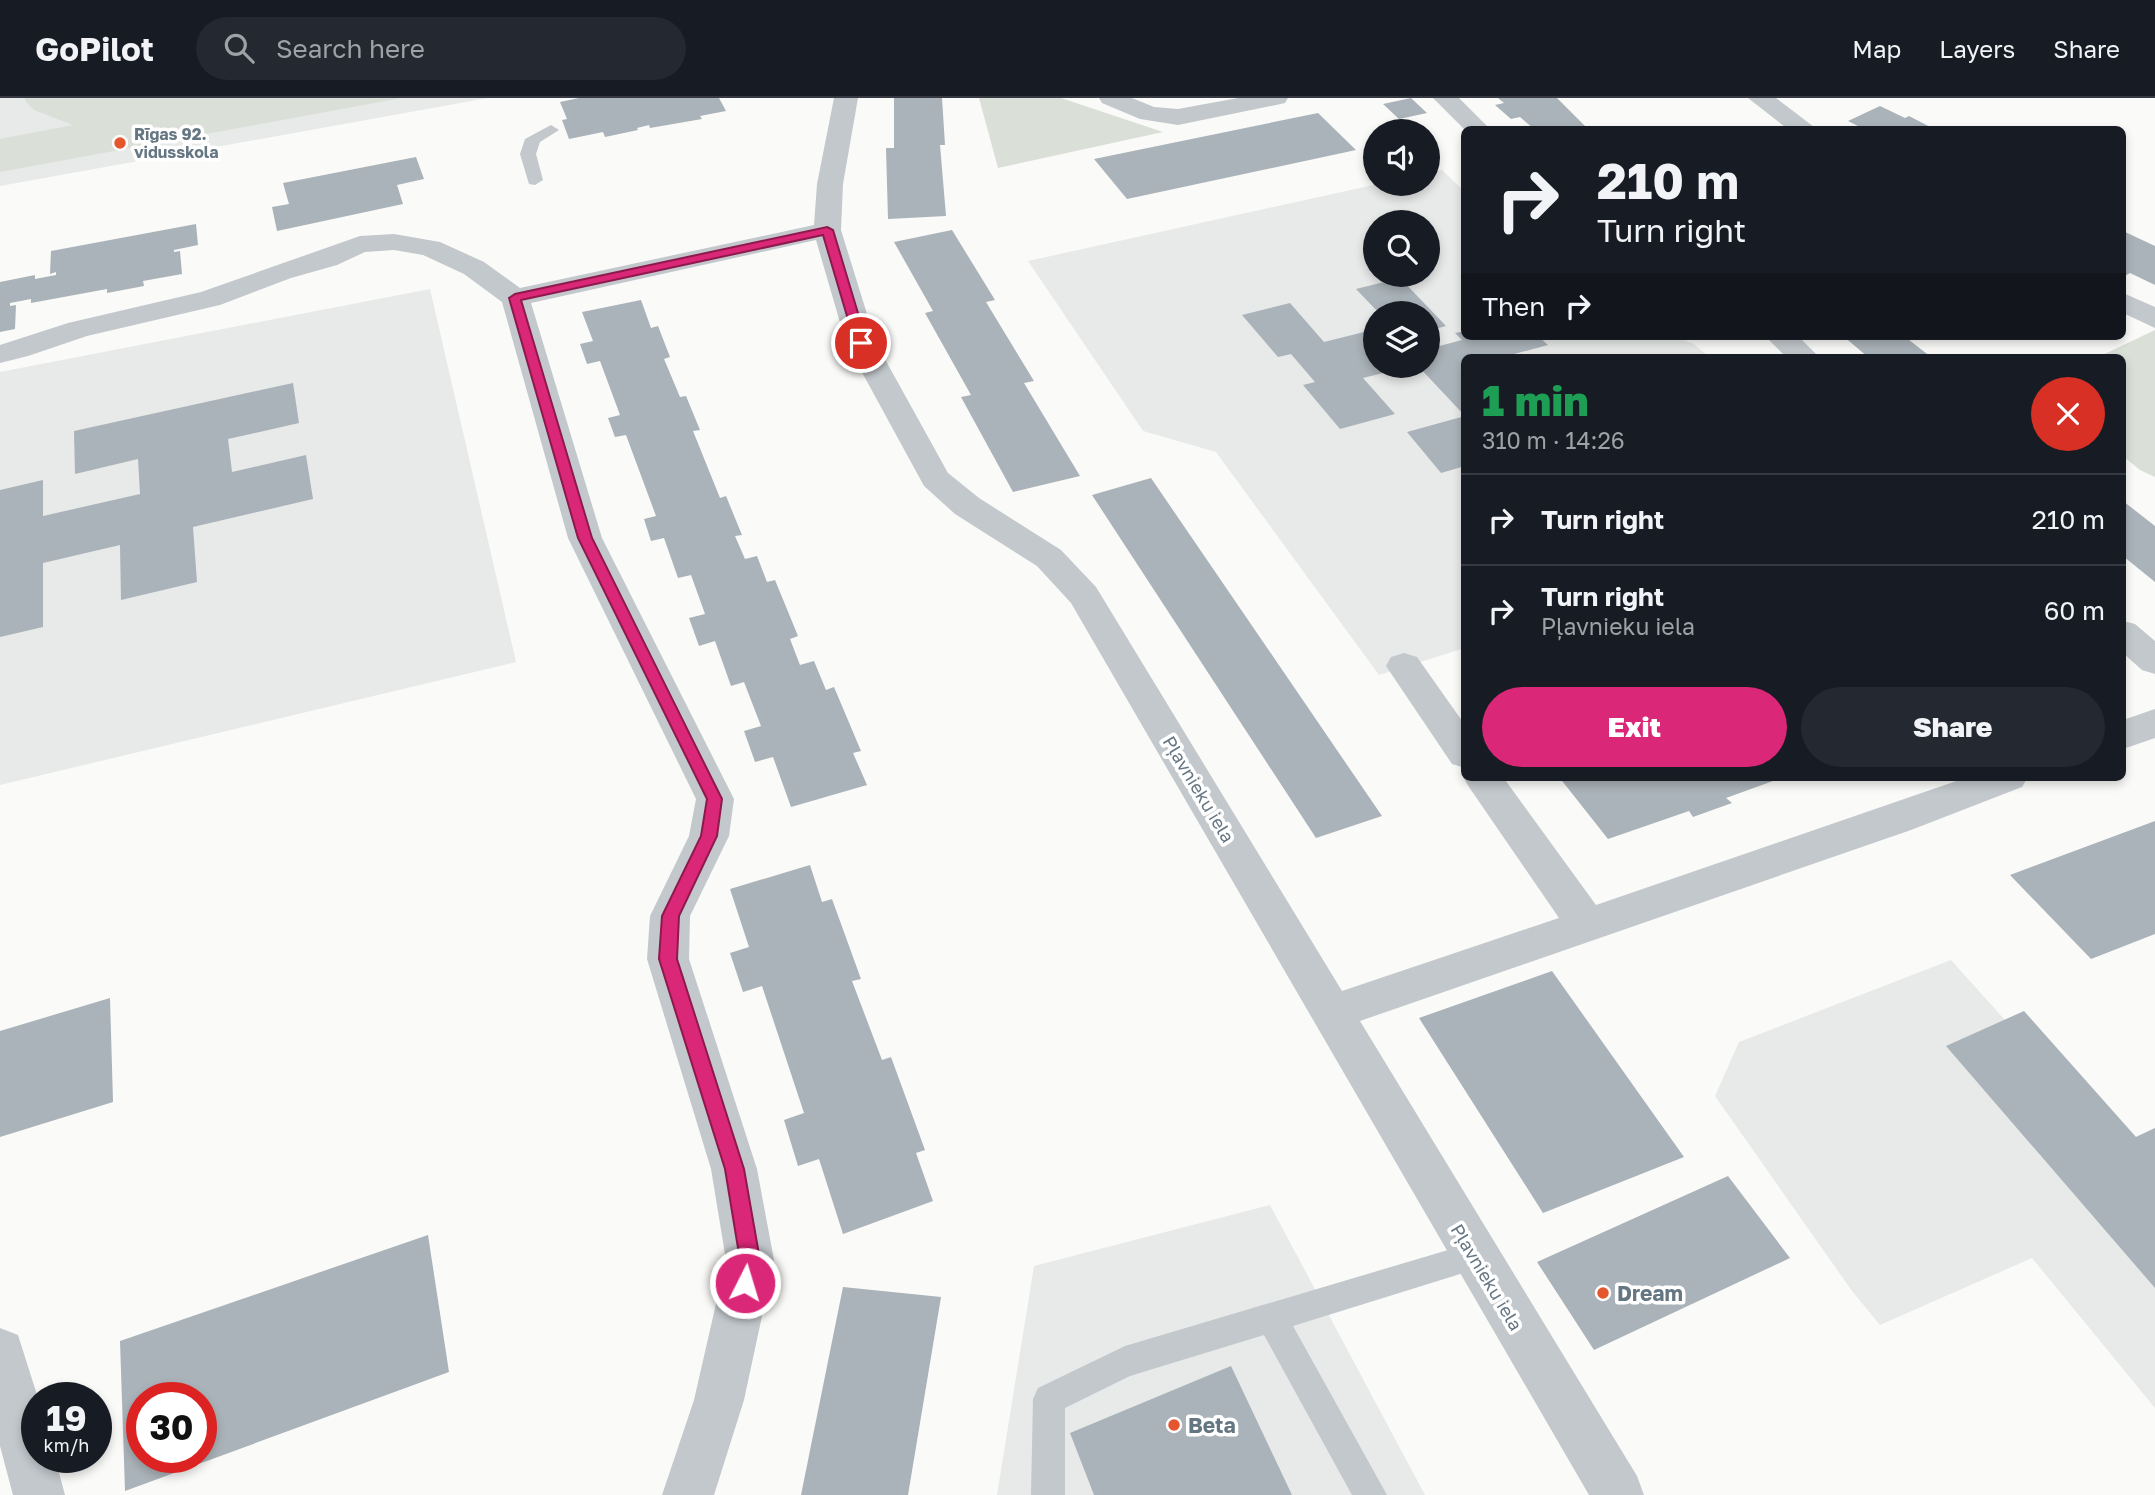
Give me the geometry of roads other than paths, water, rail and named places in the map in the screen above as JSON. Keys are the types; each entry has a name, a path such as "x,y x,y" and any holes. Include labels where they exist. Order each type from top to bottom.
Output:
{"street":[{"name":"Pļavnieku iela","path":"845,98 830,184 827,230 861,343 935,479 967,506 1049,558 1084,595 1618,1495"},
{"path":"1111,98 1149,114 1178,117 1276,98"},
{"path":"1445,98 1475,126"},
{"path":"1760,98 1800,126"},
{"path":"515,298 827,230"},
{"path":"0,354 78,329 210,299 281,272 327,259 360,244 394,242 430,248 474,268 515,298 585,538 715,799 709,836 670,916 668,959 734,1169 750,1260 719,1400 688,1495"},
{"path":"2126,304 2155,319"},
{"path":"1785,340 1801,354"},
{"path":"2126,636 2155,661"},
{"path":"1404,666 1461,748"},
{"path":"2126,734 2155,723"},
{"path":"1485,781 1587,925"},
{"path":"1332,1013 1897,819 1998,781"},
{"path":"0,1352 39,1495"}],"lane":[{"path":"535,180 528,154 533,139 551,130"},
{"path":"1048,1495 1049,1399 1125,1362 1475,1256"},
{"path":"1271,1318 1370,1495"}],"place":[{"name":"Rīgas 92. vidusskola","path":"120,143"},
{"name":"Dream","path":"1603,1293"},
{"name":"Beta","path":"1174,1425"}]}
